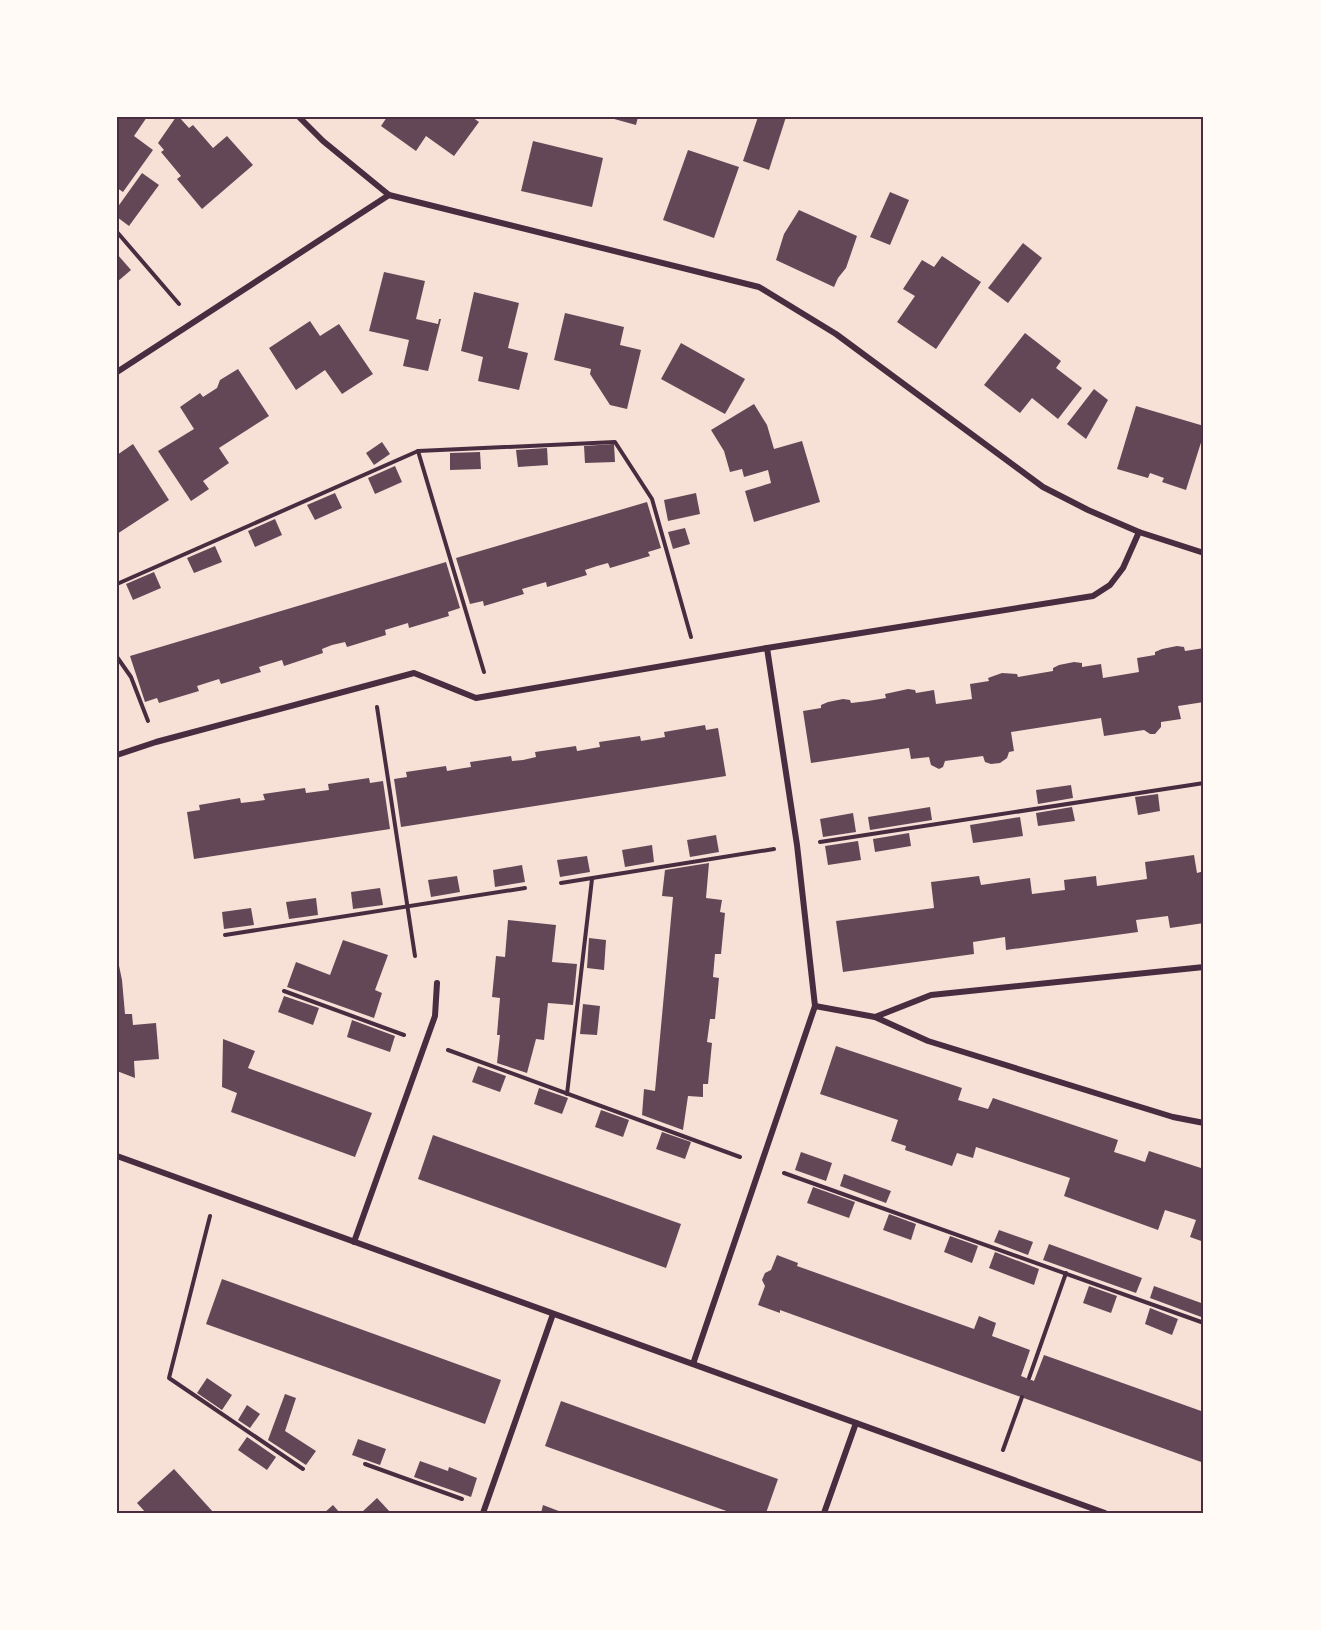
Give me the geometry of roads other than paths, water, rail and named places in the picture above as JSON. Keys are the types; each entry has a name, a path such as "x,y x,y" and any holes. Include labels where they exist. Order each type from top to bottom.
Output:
{"street":[{"path":"299,117 323,141 389,195 759,286 836,334 1043,487 1139,532 1204,553"},
{"path":"117,372 389,195"},
{"path":"117,755 156,742 414,674 476,699 767,648 1093,596 1110,585 1123,568 1139,532"},
{"path":"693,1364 815,1006 797,845 767,648"},
{"path":"875,1017 931,995 1204,967"},
{"path":"354,1242 435,1016 437,983"},
{"path":"815,1006 875,1017 928,1041 1173,1117 1204,1123"},
{"path":"117,1156 1105,1513"},
{"path":"484,1510 553,1314"},
{"path":"824,1513 856,1423"}]}
